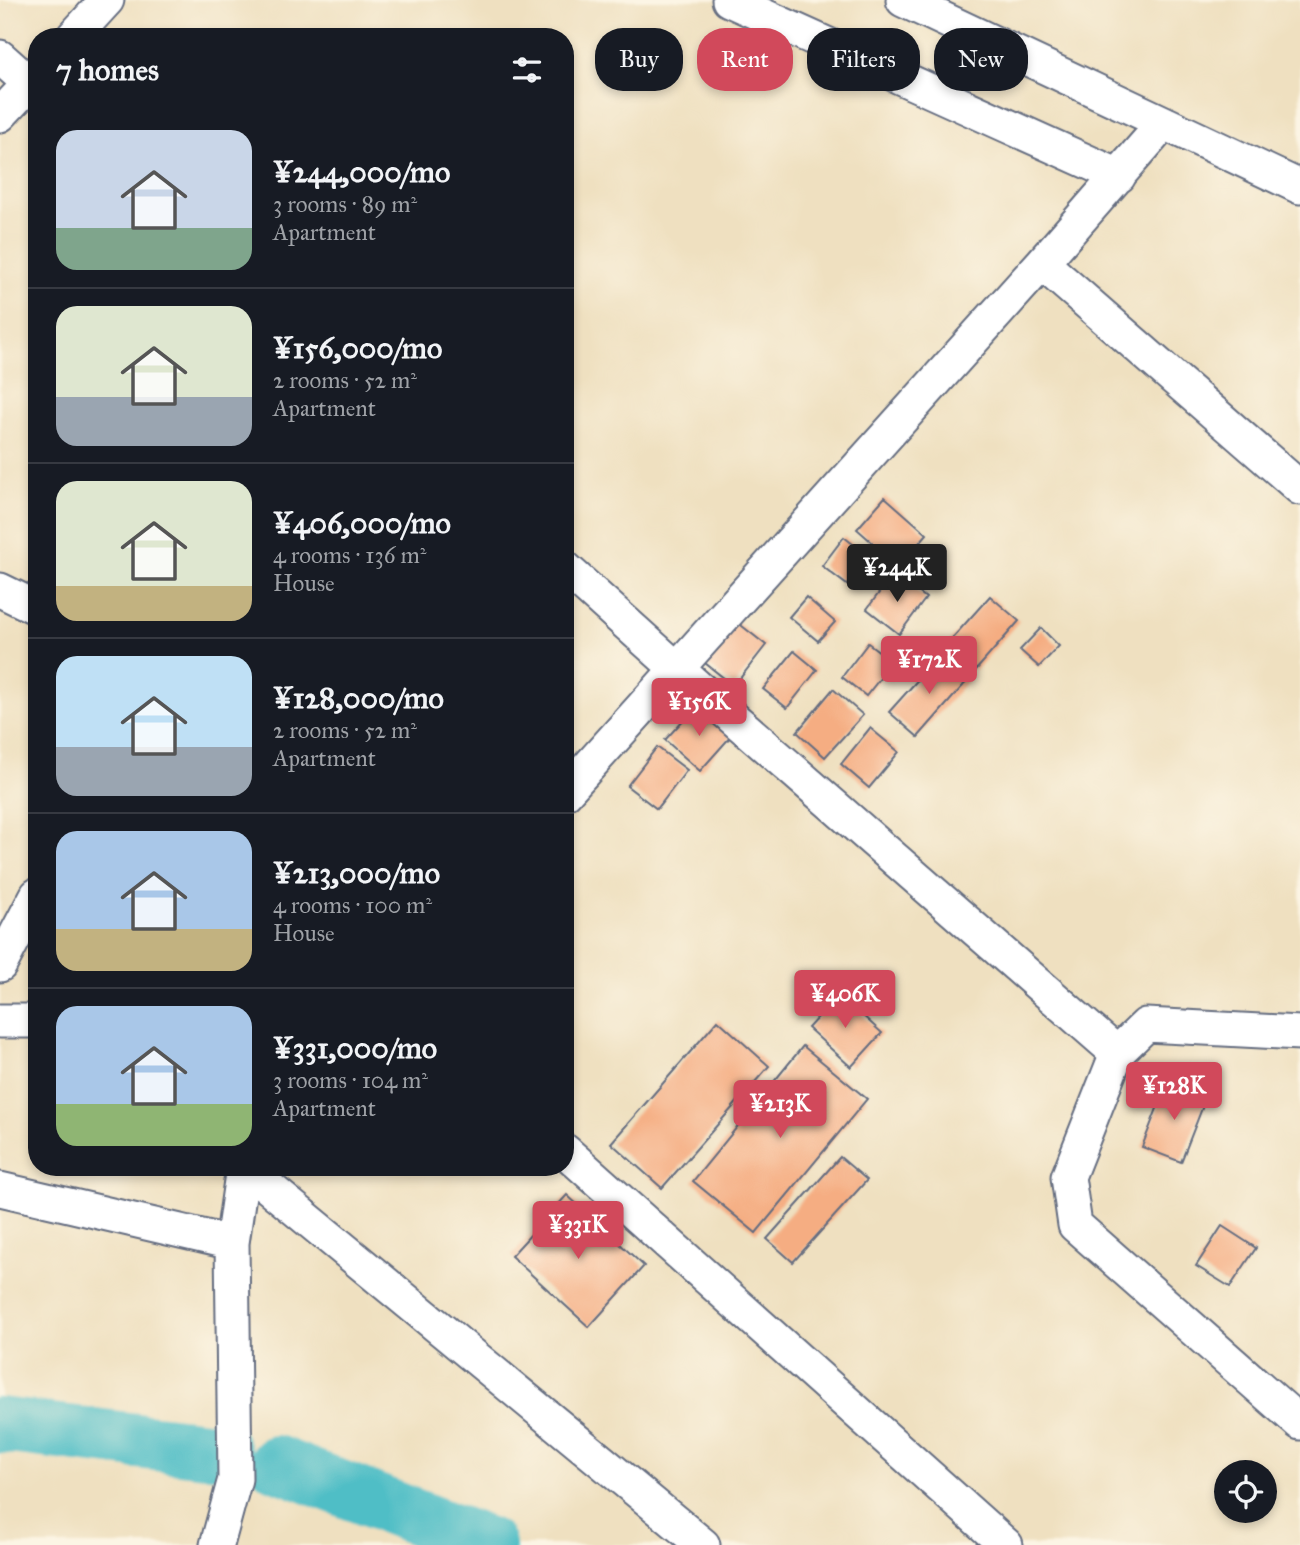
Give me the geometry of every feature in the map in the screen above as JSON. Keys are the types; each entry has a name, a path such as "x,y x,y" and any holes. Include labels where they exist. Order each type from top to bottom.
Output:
{"street":[{"path":"81,28 107,0"},
{"path":"729,0 1119,176"},
{"path":"903,0 1300,187"},
{"path":"0,57 28,79"},
{"path":"0,115 28,89"},
{"path":"574,783 1042,263 1164,123"},
{"path":"1042,263 1300,488"},
{"path":"574,576 1116,1053"},
{"path":"0,590 28,604"},
{"path":"0,965 28,912"},
{"path":"0,1021 28,1021"},
{"path":"1300,1033 1146,1025 1116,1053 1068,1177 1075,1225 1300,1423"},
{"path":"574,1159 1006,1545"},
{"path":"217,1545 235,1479 232,1243 243,1176"},
{"path":"255,1176 703,1545"},
{"path":"0,1189 232,1243"}],"building":[{"path":"885,497 927,534 899,566 857,529"},
{"path":"844,537 873,560 851,588 822,566"},
{"path":"894,573 926,598 899,634 867,609"},
{"path":"990,596 1019,621 976,670 947,644"},
{"path":"806,597 835,622 818,641 789,617"},
{"path":"737,622 766,645 734,686 705,663"},
{"path":"1041,628 1059,646 1039,667 1020,650"},
{"path":"868,643 893,662 866,696 842,677"},
{"path":"794,651 817,670 787,708 763,689"},
{"path":"940,655 968,680 918,737 889,712"},
{"path":"833,689 863,715 825,757 797,732"},
{"path":"697,705 732,735 700,771 665,740"},
{"path":"870,728 899,752 869,788 841,764"},
{"path":"657,747 687,770 657,809 627,786"},
{"path":"839,994 882,1033 851,1067 808,1028"},
{"path":"718,1020 769,1066 662,1188 611,1143"},
{"path":"803,1046 867,1099 756,1233 693,1181"},
{"path":"1167,1083 1206,1098 1181,1162 1142,1147"},
{"path":"840,1157 867,1180 793,1262 767,1239"},
{"path":"567,1195 644,1266 589,1327 511,1256"},
{"path":"1222,1226 1256,1248 1230,1287 1196,1266"}],"waterway":[{"path":"0,1425 223,1451"},
{"path":"276,1463 488,1545"}]}
